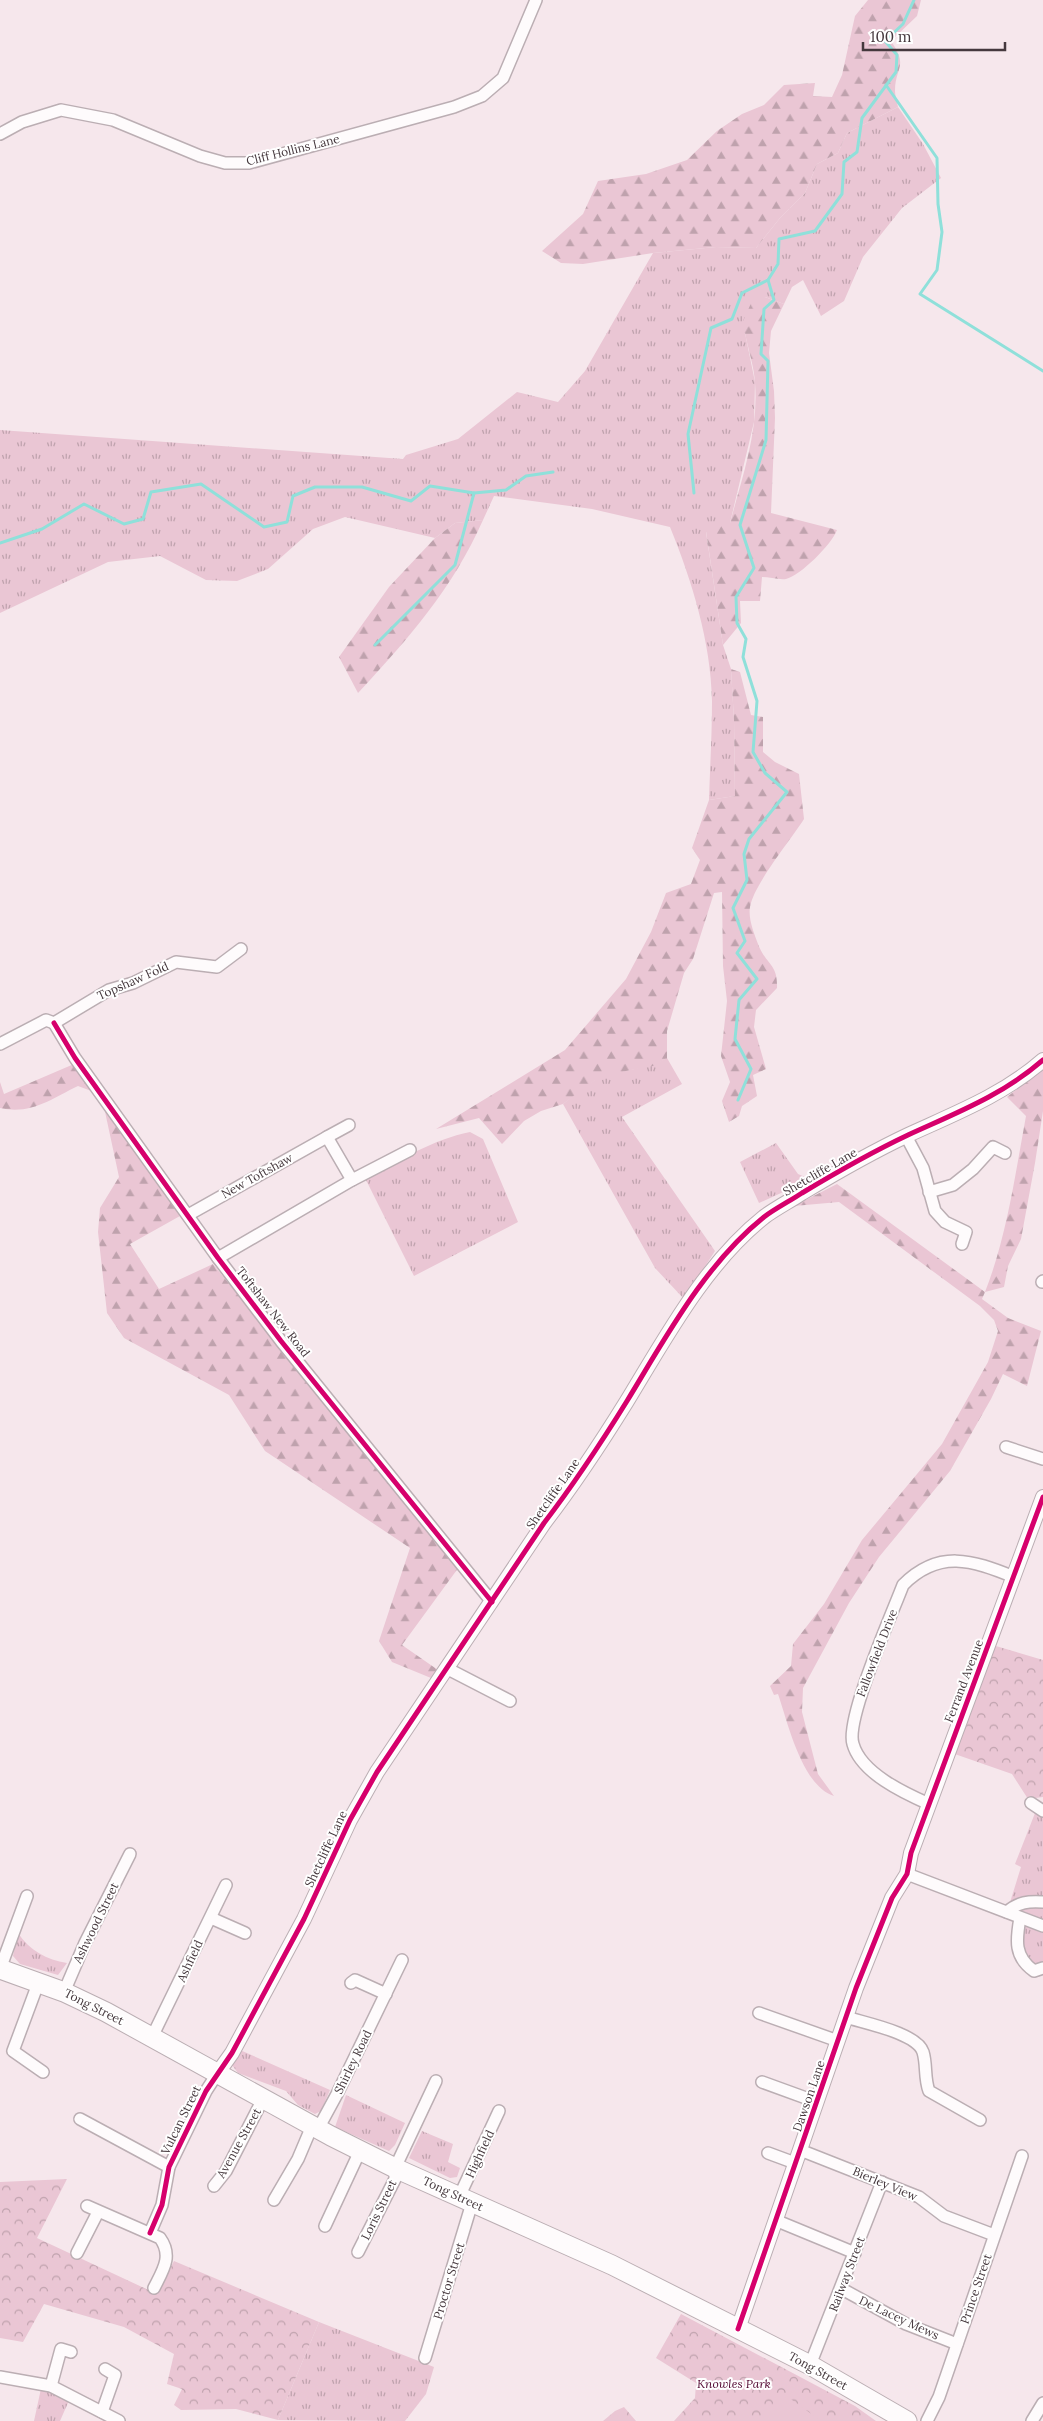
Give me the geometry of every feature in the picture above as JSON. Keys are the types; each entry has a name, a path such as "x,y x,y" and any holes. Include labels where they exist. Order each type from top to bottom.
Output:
{"highway":[{"name":"Tong Street","path":"0,1969 39,1981 64,1992 152,2037 360,2151 612,2265 810,2366 907,2421"}],"street":[{"name":"Cliff Hollins Lane","path":"0,134 22,122 61,110 113,120 217,161 249,163 445,109 482,96 503,78 536,0"},
{"name":"Topshaw Fold","path":"0,1044 46,1020 54,1023 109,990 133,983 176,962 217,967 241,949"},
{"name":"Toftshaw New Road","path":"54,1023 76,1058 218,1258 281,1341 492,1602"},
{"name":"Shetcliffe Lane","path":"217,2074 232,2052 304,1919 350,1820 377,1772 609,1430 660,1346 706,1280 741,1236 766,1216 826,1178 906,1136 1007,1088 1043,1060"},
{"name":"New Toftshaw","path":"188,1215 349,1125"},
{"path":"906,1136 924,1168 928,1192 935,1211 945,1222 966,1232 962,1244"},
{"path":"986,1137 994,1147 1005,1153"},
{"path":"327,1138 352,1180"},
{"path":"928,1192 953,1185 973,1169 994,1147"},
{"path":"218,1258 352,1180 410,1150"},
{"path":"1006,1447 1043,1459"},
{"name":"Ferrand Avenue","path":"907,1874 911,1853 929,1804 1014,1577 1039,1520 1043,1497"},
{"name":"Fallowfield Drive","path":"929,1804 893,1788 857,1754 851,1733 862,1693 903,1585 914,1574 929,1564 956,1561 978,1562 1014,1577"},
{"path":"448,1669 506,1699 497,1708"},
{"path":"1031,1803 1043,1811"},
{"name":"Ashwood Street","path":"64,1992 82,1950 130,1854"},
{"path":"907,1874 1043,1926"},
{"name":"Dawson Lane","path":"738,2329 846,2017 892,1898 907,1874"},
{"name":"Ashfield","path":"152,2037 226,1885"},
{"path":"0,1969 27,1896"},
{"path":"1007,1912 1028,1901 1043,1902"},
{"path":"211,1918 245,1933"},
{"path":"1020,1918 1018,1948 1023,1963 1034,1972 1043,1968"},
{"name":"Shirley Road","path":"274,2200 298,2159 386,1994 402,1960"},
{"path":"351,1983 355,1980 386,1994"},
{"path":"39,1981 13,2052 43,2072"},
{"path":"759,2013 838,2041"},
{"path":"846,2017 910,2037 921,2047 924,2053 925,2080 929,2091 980,2120"},
{"name":"Vulcan Street","path":"150,2233 162,2205 169,2167 206,2091 217,2074"},
{"name":"Loris Street","path":"358,2252 395,2179 395,2168 436,2081"},
{"path":"762,2082 817,2102"},
{"name":"Avenue Street","path":"214,2186 226,2171 263,2099"},
{"name":"Highfield","path":"466,2200 499,2111"},
{"path":"80,2119 169,2167"},
{"name":"Bierley View","path":"800,2150 919,2197 944,2216 994,2235"},
{"path":"325,2226 360,2151"},
{"path":"768,2153 795,2163"},
{"name":"Prince Street","path":"927,2421 939,2397 994,2235 1015,2183 1022,2156"},
{"name":"Railway Street","path":"810,2366 842,2290 882,2182"},
{"name":"Proctor Street","path":"425,2358 466,2200"},
{"path":"87,2206 160,2238 166,2247 167,2260 154,2288"},
{"path":"77,2253 98,2212"},
{"path":"775,2220 855,2253"},
{"name":"De Lacey Mews","path":"842,2290 906,2324 957,2344"},
{"path":"51,2386 61,2349 71,2352"},
{"path":"102,2412 115,2375 105,2369"},
{"path":"0,2378 51,2386 119,2421"},
{"path":"1032,2421 1043,2403"}],"green space":[{"path":"868,0 921,0 917,16 891,41 900,62 895,91 898,107 847,133 838,153 817,164 805,193 780,218 756,248 716,247 653,253 583,264 561,263 542,251 583,214 598,181 646,174 687,160 717,131 742,114 764,105 784,85 815,83 813,96 832,97 842,75 855,16"},
{"path":"898,107 923,144 941,178 902,208 863,257 844,301 821,316 803,280 792,287 784,304 765,297 745,333 755,382 754,422 730,523 706,532 723,645 731,669 735,796 709,800 712,701 708,657 693,590 670,527 592,509 494,496 483,520 455,523 435,538 345,517 313,529 268,569 237,581 206,580 160,556 108,562 0,613 0,430 403,459 406,455 458,439 517,392 558,402 585,371 653,253 716,247 756,248 780,218 805,193 817,164 838,153 847,133"},
{"path":"765,297 784,304 771,331 769,353 775,418 771,513 837,530 815,559 792,577 783,579 762,577 760,601 740,601 741,623 723,645 706,531 716,520 730,523 749,454 756,401 755,383 745,333 740,328 752,301"},
{"path":"483,520 458,568 428,612 358,693 339,657 389,587 435,538 455,523"},
{"path":"731,669 740,672 751,715 763,717 763,752 775,762 799,774 804,819 765,875 750,907 751,921 756,940 761,951 774,969 777,980 777,988 756,1010 754,1027 766,1069 753,1075 757,1096 742,1106 739,1116 729,1122 722,1101 730,1082 721,1056 727,1001 723,966 722,892 714,893 693,959 684,973 667,1031 667,1058 653,1066 626,1071 594,1081 563,1104 541,1111 524,1121 502,1144 479,1118 436,1129 565,1050 626,979 651,932 666,893 691,884 700,860 692,848 709,800 735,796"},
{"path":"667,1058 682,1084 622,1117 715,1251 684,1299 655,1268 563,1104 595,1080 650,1065"},
{"path":"74,1064 94,1092 78,1086 50,1101 31,1108 11,1110 0,1108 0,1082 4,1094"},
{"path":"1043,1068 1043,1111 1021,1239 1008,1266 1004,1287 985,1292 1005,1227 1026,1116 1007,1097"},
{"path":"104,1107 180,1216 130,1244 159,1289 213,1264 459,1567 402,1645 438,1670 431,1678 392,1662 379,1641 410,1548 265,1451 229,1395 124,1338 107,1313 98,1232 100,1208 119,1177"},
{"path":"470,1132 483,1139 518,1222 414,1276 365,1178 430,1145"},
{"path":"776,1143 798,1174 805,1177 805,1182 759,1203 740,1162"},
{"path":"837,1184 985,1292 982,1299 1008,1318 1041,1331 1027,1386 1003,1374 950,1471 879,1557 849,1603 803,1688 802,1712 818,1774 834,1796 823,1790 813,1780 805,1767 778,1694 774,1695 770,1686 791,1666 793,1644 824,1604 862,1540 942,1444 988,1362 998,1331 994,1320 980,1306 839,1202 794,1206"},
{"path":"989,1644 1043,1660 1043,1797 1028,1799 1012,1774 949,1752"},
{"path":"1037,1808 1043,1811 1043,1968 1023,1963 1020,1918 1007,1912 1021,1867 1015,1864"},
{"path":"18,1933 27,1944 39,1953 67,1963 58,1975 20,1964 13,1956"},
{"path":"240,2050 330,2090 321,2111 315,2114 298,2105 286,2091 238,2073 232,2065"},
{"path":"346,2095 405,2123 395,2145 389,2151 335,2127"},
{"path":"422,2131 453,2144 448,2162 460,2168 457,2177 450,2178 409,2158"},
{"path":"67,2179 37,2238 157,2294 174,2261 319,2322 278,2420 236,2409 181,2410 174,2405 182,2389 167,2384 174,2354 124,2327 44,2304 23,2342 0,2338 0,2182"},
{"name":"Knowles Park","path":"681,2314 855,2406 876,2421 674,2421 695,2398 696,2383 656,2358"},
{"path":"319,2322 434,2367 426,2394 405,2421 278,2420"},
{"path":"42,2384 71,2396 60,2421 34,2421"},
{"path":"788,2397 821,2421 764,2421"},
{"path":"624,2407 636,2421 603,2421 615,2411"}],"waterway":[{"path":"738,1100 751,1069 735,1039 739,1000 757,979 737,953 745,941 733,908 747,880 744,854 749,839 787,792 765,773 753,752 757,701 743,657 746,639 737,623 736,597 754,568 740,525 766,440 768,361 761,354 764,309 774,300 768,280 778,264 779,239 815,231 842,194 844,162 857,152 862,118 896,72 897,55 885,41 903,24 914,0"},
{"path":"886,85 937,158 938,204 942,232 937,270 920,294 1043,371"},
{"path":"694,493 688,434 711,328 732,319 742,293 768,280"},
{"path":"0,543 42,529 84,504 124,524 143,519 151,492 201,484 264,527 287,522 293,496 315,487 362,487 411,501 430,486 474,493 506,490 526,476 553,472"},
{"path":"375,645 455,565 474,493"}],"cycle path":[{"path":"54,1023 75,1058 218,1258 281,1341 492,1602"},
{"path":"150,2233 162,2205 169,2167 206,2091 232,2053 304,1919 350,1820 377,1772 544,1523 597,1448 672,1327 705,1279 743,1236 773,1211 868,1155 995,1093 1043,1060"},
{"path":"738,2329 856,1988 892,1898 907,1874 911,1853 1043,1497"}]}
